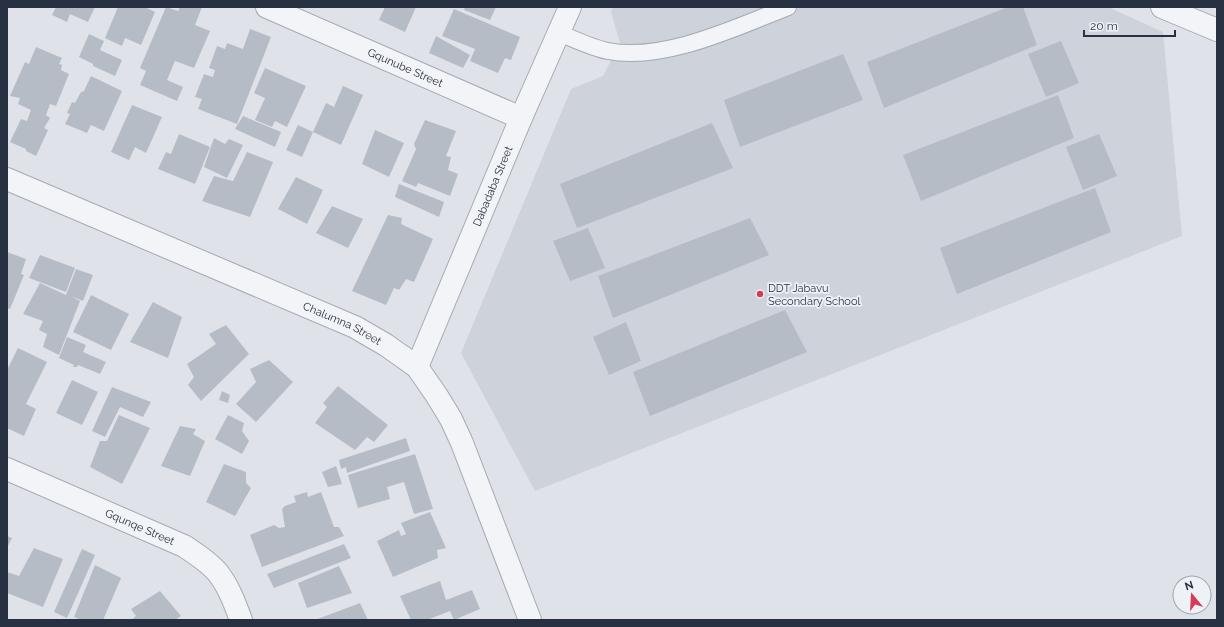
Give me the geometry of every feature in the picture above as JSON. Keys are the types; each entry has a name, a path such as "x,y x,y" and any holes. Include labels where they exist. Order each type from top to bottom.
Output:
{"street":[{"name":"Gqunube Street","path":"267,7 291,12 521,118"},
{"name":"Dabadaba Street","path":"417,367 521,118 570,7"},
{"path":"1162,7 1217,30"},
{"name":"Chalumna Street","path":"7,179 355,327 386,345 417,367 437,396 462,443 530,620"},
{"name":"Gqunqe Street","path":"7,469 184,546 201,557 218,572 229,590 241,620"}],"lane":[{"path":"559,33 608,51 635,53 660,50 714,36 788,7"}],"shaded area":[{"name":"DDT Jabavu Secondary School","path":"613,7 1108,7 1163,32 1182,236 535,491 461,353 571,89 603,76 620,43 611,12"}],"building":[{"path":"56,7 95,7 88,22 70,14 67,22 52,15"},
{"path":"118,7 145,7 155,12 141,45 125,38 122,46 105,38"},
{"path":"166,7 178,11 180,7 202,7 195,25 210,31 194,68 175,61 167,80 183,87 177,101 140,85 146,71 140,68"},
{"path":"385,7 416,7 405,32 379,20"},
{"path":"465,7 496,7 490,20 464,10"},
{"path":"1008,7 1023,7 1037,45 884,108 867,62"},
{"path":"454,9 520,37 511,60 505,58 498,73 470,61 475,49 442,36"},
{"path":"250,29 271,37 237,124 198,109 202,99 195,97 204,74 213,77 215,70 209,68 217,46 225,49 227,43 243,49"},
{"path":"89,34 104,41 100,50 122,60 115,76 93,66 93,64 79,57"},
{"path":"436,36 470,55 463,68 429,53"},
{"path":"1061,41 1079,83 1046,97 1028,54"},
{"path":"36,47 62,58 59,64 62,65 61,70 69,74 56,106 50,104 46,115 50,118 44,128 48,130 36,156 26,151 26,149 10,142 21,119 27,121 31,110 18,104 20,98 10,96 25,62 29,64"},
{"path":"843,54 863,100 740,147 724,100"},
{"path":"265,68 306,86 287,127 275,121 272,127 255,120 265,98 254,93"},
{"path":"91,76 122,91 104,131 91,125 87,133 65,124 70,114 67,113 72,102 75,103 81,92 84,91"},
{"path":"343,86 363,95 341,145 313,132 326,103 334,107"},
{"path":"1058,95 1074,138 921,201 903,155"},
{"path":"132,105 162,117 146,153 135,147 129,160 111,152"},
{"path":"243,116 281,132 275,147 235,129"},
{"path":"425,120 456,131 446,156 451,157 448,170 458,174 450,196 418,183 416,187 402,181 416,149 414,144"},
{"path":"712,123 733,168 577,228 560,184"},
{"path":"298,125 313,132 302,157 286,150"},
{"path":"375,130 404,143 389,177 362,164"},
{"path":"179,134 210,147 195,184 158,169 166,152 171,154"},
{"path":"1099,134 1117,176 1083,190 1066,147"},
{"path":"214,138 225,144 229,139 243,145 227,178 204,167"},
{"path":"247,152 273,162 250,217 202,201 214,176 233,181"},
{"path":"296,177 323,190 307,224 278,209"},
{"path":"399,184 444,202 439,217 395,197"},
{"path":"1095,188 1111,232 957,294 940,248"},
{"path":"332,206 363,219 348,248 316,233"},
{"path":"388,215 402,218 401,224 433,239 414,282 406,279 399,290 394,288 386,305 352,291"},
{"path":"750,218 769,255 613,318 598,276"},
{"path":"588,228 605,268 570,281 553,241"},
{"path":"7,252 26,259 21,274 24,275 10,309 7,308"},
{"path":"40,255 75,268 66,292 29,278"},
{"path":"76,269 93,275 83,301 70,296 80,301 59,355 43,347 47,334 39,330 43,321 23,314 40,283 66,295"},
{"path":"91,295 129,314 111,350 73,332"},
{"path":"153,302 182,317 168,358 130,342"},
{"path":"785,310 807,352 650,416 633,372"},
{"path":"626,322 641,361 609,375 593,337"},
{"path":"226,325 249,354 201,401 188,385 194,377 187,364 216,344 209,334"},
{"path":"67,337 86,345 83,352 106,362 100,374 78,365 77,367 73,367 74,365 59,358"},
{"path":"18,348 47,362 26,404 36,409 24,436 7,428 7,370"},
{"path":"269,360 293,382 256,422 236,404 256,382 250,369"},
{"path":"72,380 98,392 82,425 56,413"},
{"path":"338,386 388,425 374,442 367,437 355,450 315,423 327,407 323,403"},
{"path":"112,387 151,402 143,417 120,407 105,437 92,431"},
{"path":"222,391 230,395 228,403 219,400"},
{"path":"119,415 150,428 122,484 90,467 100,441 107,441"},
{"path":"228,415 244,423 242,431 249,441 242,454 215,439"},
{"path":"180,426 196,429 193,434 205,441 190,476 161,466"},
{"path":"406,438 410,451 347,473 346,467 341,469 339,460"},
{"path":"415,454 433,509 414,514 404,482 387,487 390,499 358,508 348,475"},
{"path":"224,464 246,472 246,483 251,488 235,516 206,502"},
{"path":"336,466 342,484 328,487 322,472"},
{"path":"307,492 308,497 321,492 334,527 339,527 344,536 262,567 250,535 274,525 279,528 285,527 282,509 285,506 296,502 294,496"},
{"path":"430,512 446,548 437,550 438,558 393,577 377,541 399,530 401,536 406,534 401,523"},
{"path":"7,536 12,538 7,548"},
{"path":"344,544 351,558 274,588 267,574"},
{"path":"34,548 63,559 43,607 7,593 7,572 19,576"},
{"path":"82,549 95,555 67,618 54,612"},
{"path":"95,565 121,578 103,620 82,620 74,617"},
{"path":"339,566 352,593 307,608 298,583"},
{"path":"440,581 446,600 472,590 480,609 454,620 450,611 427,620 411,620 400,596"},
{"path":"160,591 181,616 175,620 131,620 136,616 131,609"},
{"path":"360,603 368,620 315,620"}],"place":[{"name":"DDT Jabavu Secondary School","path":"760,294"}]}
